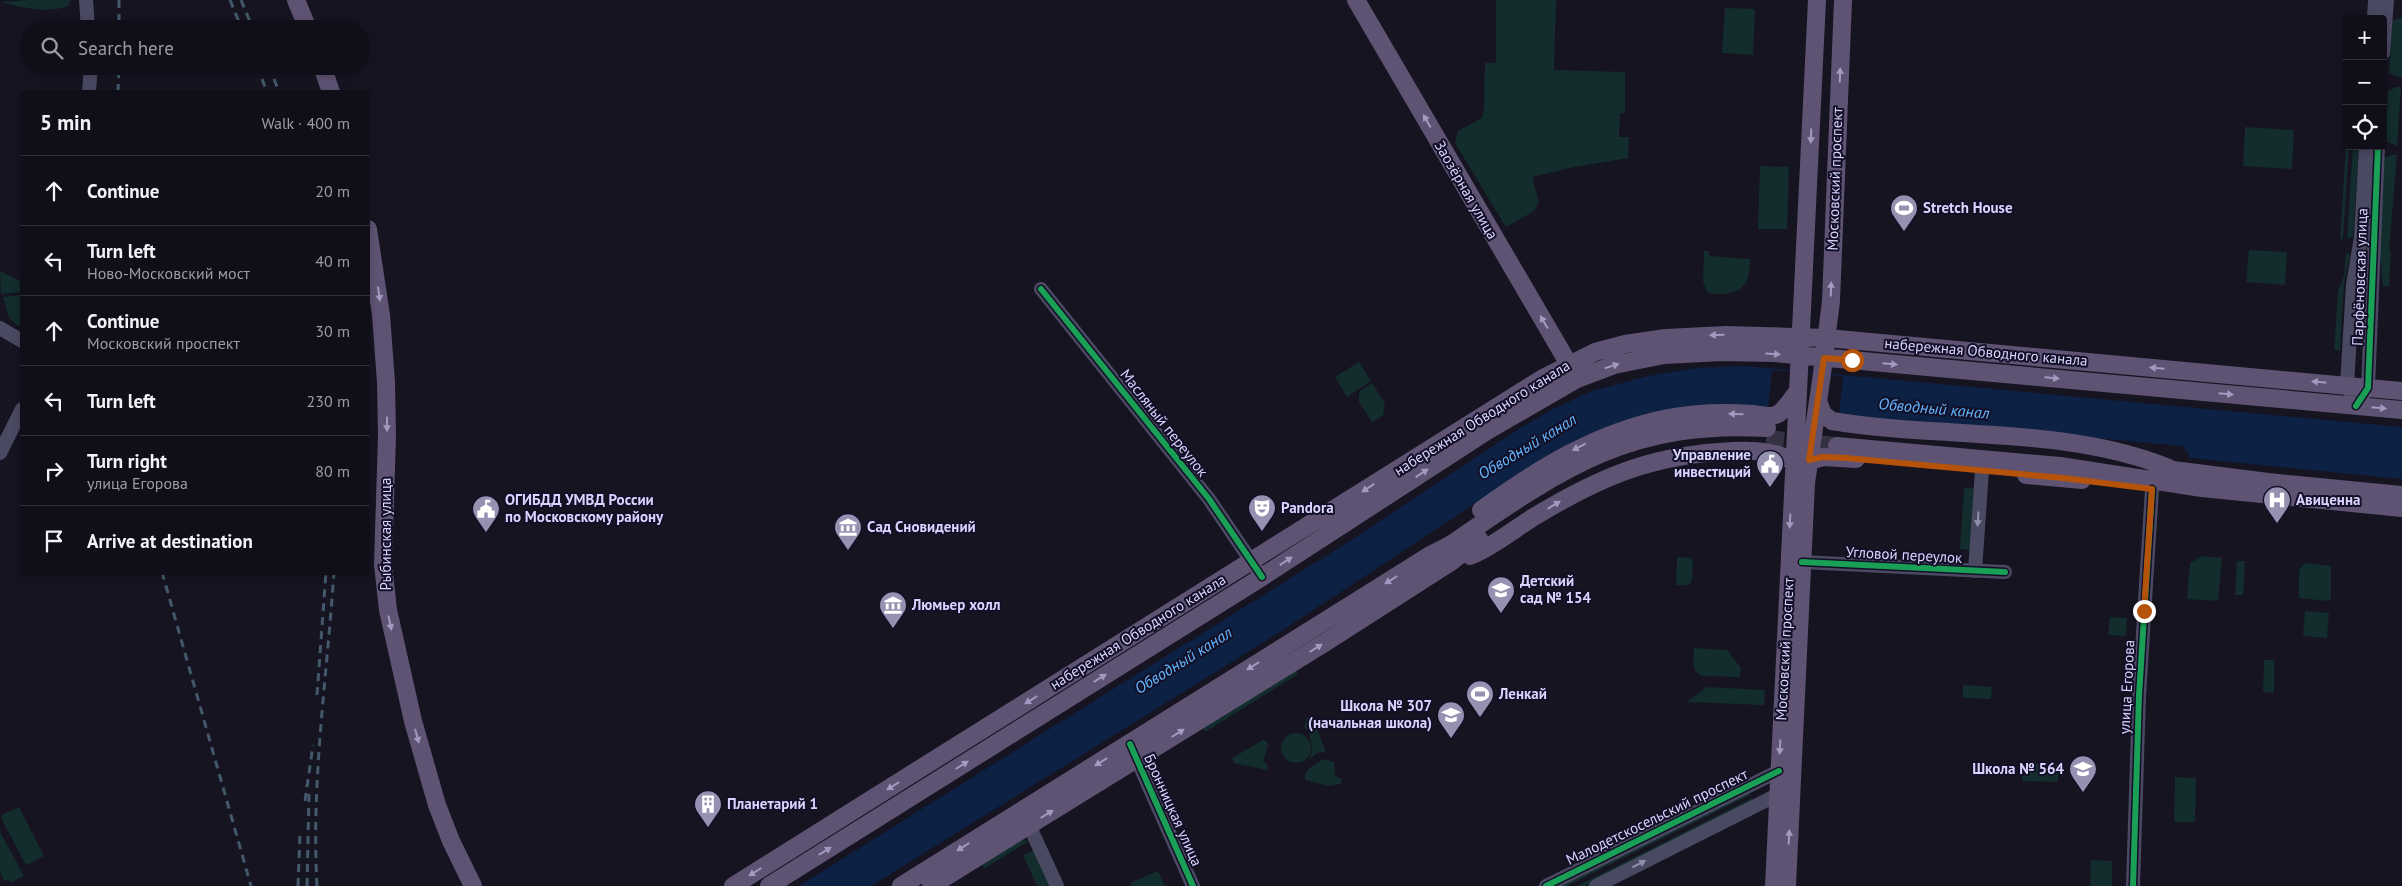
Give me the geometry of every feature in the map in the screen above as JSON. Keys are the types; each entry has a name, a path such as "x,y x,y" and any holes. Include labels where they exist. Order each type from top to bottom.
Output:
{"main road":[{"path":"296,0 304,20"},
{"name":"Заозёрная улица","path":"1356,0 1573,372"},
{"name":"Московский проспект","path":"1774,886 1785,791 1802,562 1806,473 1801,461 1790,411 1798,391 1817,0"},
{"name":"Московский проспект","path":"1787,886 1785,791 1779,771 1801,461 1819,409 1827,338 1843,0"},
{"path":"325,75 330,90"},
{"name":"Рыбинская улица","path":"370,242 381,314 386,382 388,436 383,564 388,610 413,721 432,790 451,840 473,886"},
{"name":"набережная Обводного канала","path":"769,886 1262,577 1487,431 1611,347 1666,338 1726,335 1801,336 2402,391"},
{"name":"набережная Обводного канала","path":"733,886 1252,561 1573,372 1664,355 1730,352 1799,364 2402,410"},
{"path":"1819,409 1835,422 2061,442 2114,450 2174,471"},
{"path":"1432,554 1446,537 1510,489 1569,452 1608,434 1670,418 1712,413 1772,416 1790,411"},
{"path":"901,886 1133,751 1326,642 1450,562 1466,547 1578,475 1615,458 1653,447 1694,440 1766,434 1731,426 1693,429 1651,436 1612,448 1557,474 1133,751 1029,825 931,886"},
{"path":"2402,495 2174,471 2060,454 1837,440 2060,466 2202,488 2402,508"},
{"path":"1450,562 1472,556 1584,487 1636,466 1675,457 1731,451 1774,453 1801,461 1828,457 1982,470 2170,492 2202,488"}],"street":[{"path":"86,0 87,20"},
{"path":"2374,15 2375,0"},
{"path":"2386,15 2387,0"},
{"path":"89,90 90,75"},
{"name":"Парфёновская улица","path":"2356,406 2347,385 2353,285 2361,236 2366,150"},
{"name":"Парфёновская улица","path":"2368,388 2373,287 2372,241 2378,150"},
{"name":"Масляный переулок","path":"1041,289 1209,499 1262,577"},
{"path":"0,328 19,336"},
{"path":"2356,406 2368,388"},
{"path":"0,453 20,413"},
{"name":"Угловой переулок","path":"1975,571 1982,470"},
{"name":"улица Егорова","path":"2133,886 2138,696 2152,489"},
{"name":"Угловой переулок","path":"1802,562 2005,572"},
{"name":"Бронницкая улица","path":"1133,751 1193,886"},
{"name":"Малодетскосельский проспект","path":"1546,886 1779,771"},
{"path":"1596,886 1785,791"},
{"path":"1029,825 1057,886"}],"green space":[{"path":"71,0 68,6 43,10 0,2"},
{"path":"1496,0 1556,0 1554,70 1625,72 1625,113 1620,113 1619,137 1629,137 1628,158 1574,167 1532,177 1539,202 1534,211 1506,227 1455,143 1458,131 1482,118 1485,63 1496,63"},
{"path":"1725,8 1755,9 1753,55 1722,53"},
{"path":"2402,17 2402,78 2389,73 2392,21"},
{"path":"2401,87 2397,146 2387,142 2388,91"},
{"path":"2245,127 2294,130 2292,169 2243,166"},
{"path":"2346,150 2349,150 2343,239 2340,239"},
{"path":"2353,150 2359,150 2353,237 2347,239"},
{"path":"2397,155 2389,250 2391,251 2389,286 2383,286 2379,241 2384,158"},
{"path":"1760,166 1789,167 1787,229 1758,229"},
{"path":"2249,250 2287,252 2285,285 2246,282"},
{"path":"1704,251 1709,251 1709,256 1750,259 1749,273 1745,284 1730,293 1716,294 1707,292 1703,281"},
{"path":"2346,252 2350,255 2344,283 2340,351 2334,350 2338,292 2344,275"},
{"path":"0,271 20,281 20,292 1,294"},
{"path":"20,295 20,326 9,318 3,297"},
{"path":"1359,362 1371,381 1347,397 1335,377"},
{"path":"1372,383 1385,403 1383,416 1372,422 1359,402 1359,392"},
{"path":"1964,488 1974,488 1970,550 1960,549"},
{"path":"2202,556 2222,558 2218,601 2187,599 2190,563"},
{"path":"1677,557 1690,558 1693,561 1692,581 1688,585 1676,585"},
{"path":"2237,561 2245,561 2243,595 2235,595"},
{"path":"2305,563 2331,566 2331,598 2329,601 2299,598 2299,570"},
{"path":"2305,611 2329,613 2327,638 2303,636"},
{"path":"2110,617 2127,618 2126,636 2108,635"},
{"path":"1694,648 1727,650 1741,668 1740,677 1702,676 1698,674 1694,668"},
{"path":"2264,660 2274,660 2274,693 2263,692"},
{"path":"1296,670 1298,674 1205,732 1202,728"},
{"path":"1963,685 1992,687 1991,699 1963,698"},
{"path":"1707,687 1765,690 1764,705 1687,702"},
{"path":"1307,717 1313,718 1326,752 1316,753 1309,761 1312,748 1309,731 1304,727"},
{"path":"1296,733 1307,737 1311,748 1307,759 1296,763 1285,759 1281,748 1285,737"},
{"path":"1263,740 1267,742 1268,746 1263,761 1267,764 1267,770 1234,763 1232,758"},
{"path":"1323,759 1334,762 1335,776 1342,779 1341,784 1329,786 1305,780 1306,772"},
{"path":"2022,763 2059,764 2058,782 2022,781"},
{"path":"2175,777 2196,778 2195,822 2174,822"},
{"path":"1748,792 1750,795 1567,886 1559,886"},
{"path":"1752,798 1753,801 1585,886 1577,886"},
{"path":"19,807 44,856 29,864 25,863 1,818 2,815"},
{"path":"0,832 24,876 12,882 4,880 0,872"},
{"path":"1021,840 1029,841 984,869 982,864"},
{"path":"1034,850 1051,886 1037,886 1023,855"},
{"path":"2091,860 2112,861 2112,886 2090,886"},
{"path":"1158,871 1165,886 1132,886 1130,883"}],"water":[{"name":"Обводный канал","path":"1745,366 2402,427 2402,479 2190,458 2182,446 1797,411 1605,428 1547,456 1280,632 871,886 799,886 1353,539 1520,428 1551,410 1592,391 1648,376 1696,368"}],"pier":[{"path":"1772,370 1843,376 1839,415 1768,409"}],"tunnel":[{"path":"1766,439 1837,446"}],"railway":[{"path":"119,0 119,20"},
{"path":"230,0 238,20"},
{"path":"241,0 249,20"},
{"path":"118,90 119,75"},
{"path":"260,75 266,90"},
{"path":"272,75 278,90"},
{"path":"163,575 251,886"},
{"path":"317,695 326,575"},
{"path":"317,886 316,807 318,768 334,575"},
{"path":"305,801 313,745"},
{"path":"307,886 309,794"},
{"path":"298,886 300,834"}],"cycle path":[{"path":"2356,406 2368,388 2378,150"},
{"path":"1041,289 1209,499 1262,577"},
{"path":"2133,886 2139,696 2152,489"},
{"path":"1802,562 2005,572"},
{"path":"1130,744 1193,886"},
{"path":"1546,886 1779,771"}],"place":[{"name":"Stretch House","path":"1904,232"},
{"name":"Управление инвестиций","path":"1770,488"},
{"name":"Авиценна","path":"2277,524"},
{"name":"Pandora","path":"1262,532"},
{"name":"ОГИБДД УМВД России по Московскому району","path":"486,533"},
{"name":"Сад Сновидений","path":"848,551"},
{"name":"Детский сад № 154","path":"1501,614"},
{"name":"Люмьер холл","path":"893,629"},
{"name":"Ленкай","path":"1480,718"},
{"name":"Школа № 307 (начальная школа)","path":"1451,739"},
{"name":"Школа № 564","path":"2083,793"},
{"name":"Планетарий 1","path":"708,828"}],"route":[{"path":"1852,360 1824,358 1809,460 1823,457 1846,458 2063,478 2152,489 2144,611"}]}
